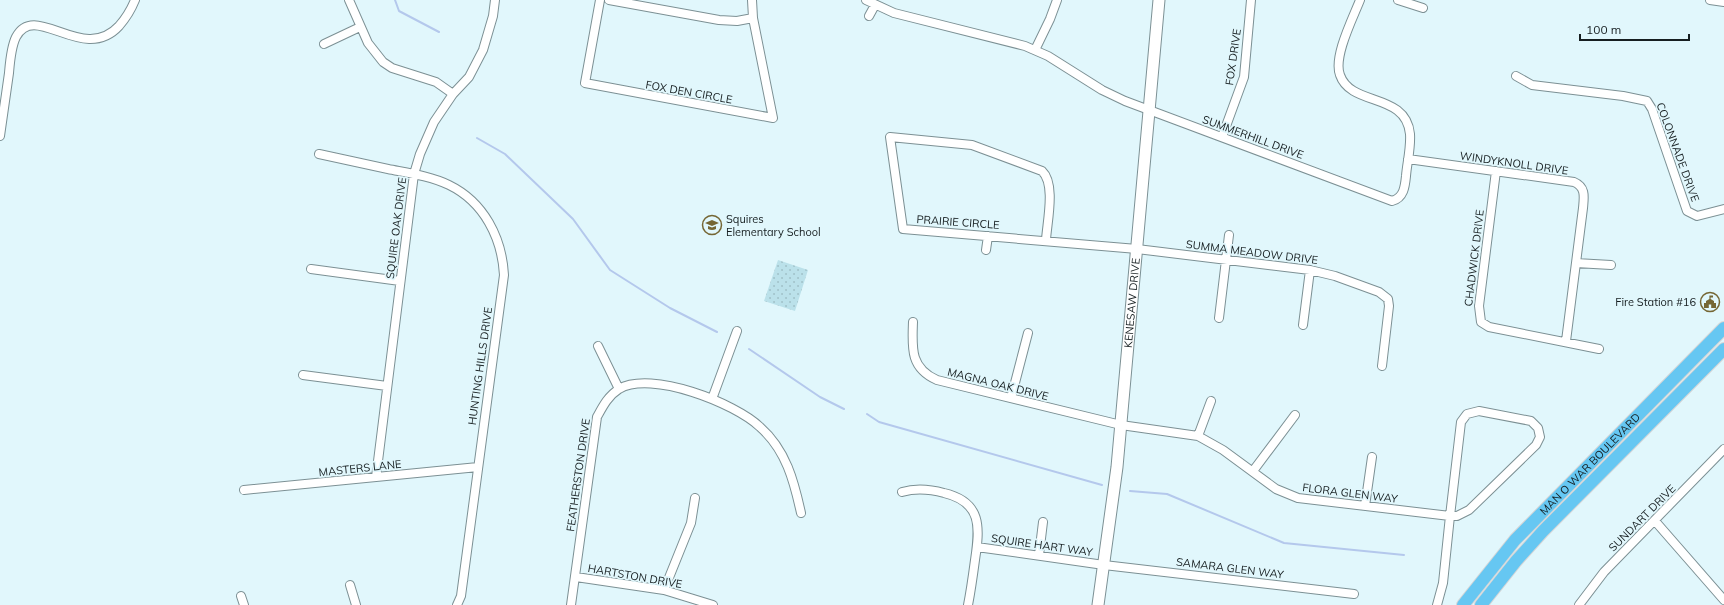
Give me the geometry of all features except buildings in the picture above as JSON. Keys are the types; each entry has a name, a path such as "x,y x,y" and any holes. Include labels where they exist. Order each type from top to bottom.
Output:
{"main road":[{"name":"MAN O WAR BOULEVARD","path":"1463,605 1515,540 1724,328"},
{"name":"MAN O WAR BOULEVARD","path":"1481,605 1516,561 1544,531 1724,349"}],"street":[{"path":"0,136 14,42 24,27 37,23 87,39 99,39 110,34 122,22 131,9 134,0"},
{"path":"349,0 368,43 383,62 392,68 436,82 453,94"},
{"name":"SQUIRE OAK DRIVE","path":"376,477 414,174 428,133 453,94 469,77 483,50 493,16 495,0"},
{"name":"FOX DEN CIRCLE","path":"600,0 585,83 773,118 753,18 752,0"},
{"path":"609,0 719,20 737,21 753,18"},
{"name":"SUMMERHILL DRIVE","path":"866,0 894,13 1008,41 1035,50 1113,96 1389,200 1398,198 1404,190 1410,136 1404,116 1385,103 1351,90 1345,85 1339,73 1339,57 1360,0"},
{"path":"1035,50 1050,19 1057,0"},
{"name":"KENESAW DRIVE","path":"1098,605 1121,425 1159,0"},
{"name":"FOX DRIVE","path":"1222,137 1244,77 1251,0"},
{"path":"1398,0 1422,8"},
{"path":"1710,0 1724,2"},
{"path":"869,16 875,5"},
{"path":"324,44 360,27"},
{"name":"COLONNADE DRIVE","path":"1516,76 1538,86 1631,97 1647,101 1652,109 1687,211 1697,216 1724,208"},
{"name":"PRAIRIE CIRCLE","path":"1046,240 1050,188 1047,175 1042,171 972,145 890,137 903,229 1046,240 1136,249"},
{"name":"HUNTING HILLS DRIVE","path":"319,154 414,174 450,186 469,199 490,224 501,248 504,275 461,596 458,605"},
{"name":"WINDYKNOLL DRIVE","path":"1408,159 1574,182 1581,187 1584,193 1584,200 1566,341"},
{"name":"CHADWICK DRIVE","path":"1496,171 1479,306 1482,324 1489,327 1599,348"},
{"path":"1219,318 1229,235"},
{"path":"986,250 988,236"},
{"name":"SUMMA MEADOW DRIVE","path":"1136,249 1310,270 1334,276 1379,292 1388,299 1389,306 1382,366"},
{"path":"1576,263 1611,265"},
{"path":"311,269 400,281"},
{"path":"1303,325 1310,270"},
{"name":"MAGNA OAK DRIVE","path":"913,322 912,344 916,362 928,376 951,384 1121,425"},
{"path":"712,399 737,331"},
{"path":"1011,398 1028,333"},
{"path":"598,346 619,389"},
{"path":"304,375 387,386"},
{"name":"FEATHERSTON DRIVE","path":"571,605 576,577 594,429 602,406 619,389 635,384 657,383 712,399 746,416 760,427 776,445 790,471 801,513"},
{"path":"1198,436 1211,401"},
{"path":"1437,605 1443,583 1450,516 1462,419 1467,414 1479,411 1530,421 1536,424 1540,437 1536,445 1469,510 1457,516 1450,516"},
{"path":"1252,471 1295,414"},
{"name":"FLORA GLEN WAY","path":"1121,425 1198,436 1212,443 1276,488 1298,498 1450,516"},
{"name":"SUNDART DRIVE","path":"1584,603 1604,572 1724,449"},
{"path":"1365,506 1372,457"},
{"name":"MASTERS LANE","path":"244,490 478,467"},
{"path":"902,492 923,489 935,491 960,499 968,504 977,519 979,527 977,548 968,605"},
{"path":"664,590 691,523 695,498"},
{"path":"1655,521 1724,600"},
{"path":"1039,555 1043,522"},
{"name":"SQUIRE HART WAY","path":"977,548 1039,555 1104,565"},
{"name":"SAMARA GLEN WAY","path":"1104,565 1354,594"},
{"name":"HARTSTON DRIVE","path":"576,577 664,590 713,605"},
{"path":"350,585 356,605"},
{"path":"241,596 244,605"}],"shaded area":[{"path":"778,260 808,270 795,311 764,301"}],"waterway":[{"path":"395,0 399,11 439,32"},
{"path":"477,138 505,154 573,219 610,270 670,308 717,332"},
{"path":"749,349 820,397 844,409"},
{"path":"867,414 879,422 1102,485"},
{"path":"1130,491 1167,494 1284,543 1404,555"}],"place":[{"name":"Squires Elementary School","path":"712,225"},
{"name":"Fire Station #16","path":"1710,302"}]}
